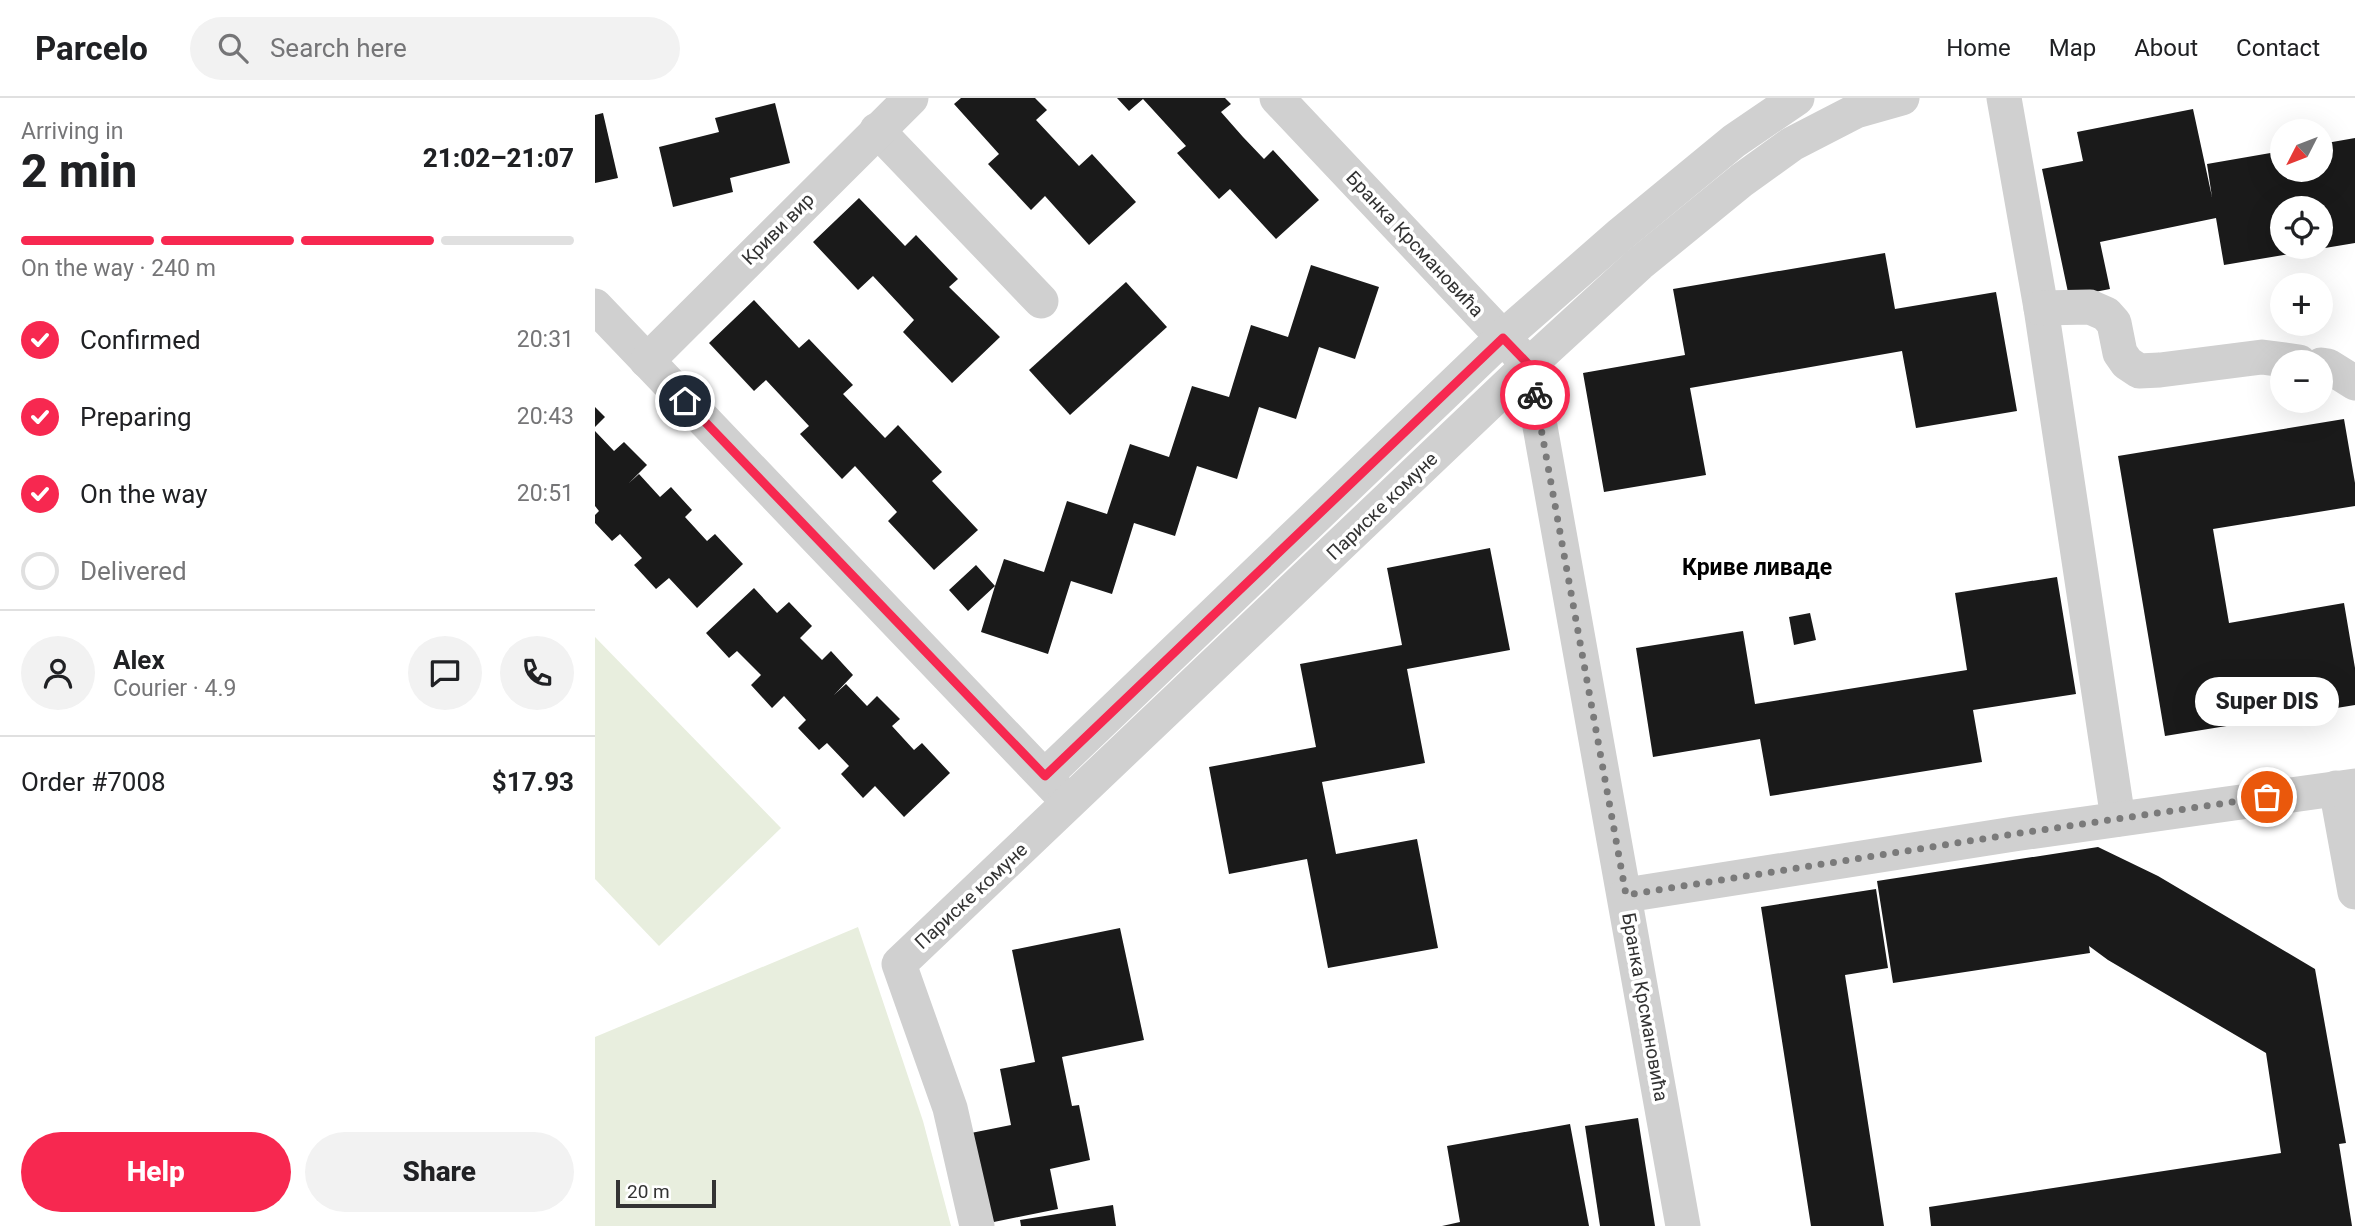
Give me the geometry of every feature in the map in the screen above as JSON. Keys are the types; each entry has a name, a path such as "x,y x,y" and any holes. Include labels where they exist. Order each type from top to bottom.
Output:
{"street":[{"name":"Криви вир","path":"647,361 911,98"},
{"name":"Бранка Крсмановића","path":"1277,98 1529,365 1626,895 1683,1226"},
{"name":"Париске комуне","path":"1045,776 1503,338 1621,234 1734,141 1797,98"},
{"name":"Париске комуне","path":"977,1226 950,1108 899,964 1529,365 1639,264 1742,180 1792,144 1856,111 1902,98"},
{"path":"2004,98 2041,308 2118,819"},
{"path":"877,130 1041,301"},
{"path":"595,306 1070,803"},
{"path":"2041,308 2091,307 2106,314 2114,323 2120,354 2139,371 2270,358"},
{"path":"2333,369 2355,383"},
{"path":"1626,895 2118,819 2346,787 2355,892"}],"green space":[{"path":"595,637 781,828 659,946 595,879"},
{"path":"858,927 923,1121 951,1226 595,1226 595,1037"}],"building":[{"path":"961,98 1035,98 1047,110 1036,120 1079,166 1092,154 1136,202 1089,245 1045,196 1031,210 988,164 999,154 954,104"},
{"path":"1117,98 1225,98 1231,104 1221,112 1243,137 1264,159 1273,150 1319,200 1276,239 1230,189 1219,199 1177,153 1186,146 1143,99 1129,111"},
{"path":"775,103 790,163 730,178 733,192 673,207 659,147 719,132 715,118"},
{"path":"2193,109 2212,197 2207,164 2270,153 2270,182 2333,182 2333,142 2355,138 2355,243 2333,247 2333,196 2270,196 2270,257 2224,265 2216,218 2100,242 2110,289 2069,297 2042,169 2083,161 2077,132"},
{"path":"603,113 618,178 595,183 595,115"},
{"path":"859,198 905,246 916,235 958,279 949,287 1000,337 952,383 903,332 914,320 873,276 858,290 813,242"},
{"path":"1885,253 1895,309 1996,292 2017,411 1916,428 1902,351 1690,388 1706,475 1604,492 1583,373 1685,355 1673,289"},
{"path":"1311,265 1379,287 1355,359 1319,347 1296,419 1259,407 1237,479 1197,466 1175,536 1134,523 1112,594 1071,581 1048,654 981,632 1004,559 1044,572 1067,501 1107,514 1130,444 1169,457 1192,386 1229,397 1251,325 1288,337"},
{"path":"1126,282 1167,327 1070,415 1029,370"},
{"path":"754,300 799,348 809,339 853,385 843,394 885,438 898,425 942,472 932,481 978,530 934,570 888,521 897,512 855,466 842,479 800,434 809,426 766,380 754,391 709,343"},
{"path":"595,407 605,417 595,427"},
{"path":"2344,419 2355,483 2355,506 2213,529 2229,623 2344,603 2355,668 2355,705 2165,736 2118,456"},
{"path":"595,431 614,451 624,442 647,465 629,483 639,474 660,497 671,487 692,510 685,517 707,541 715,534 743,564 697,608 669,578 656,589 634,565 642,558 620,534 612,541 595,523 595,515 599,511 595,506"},
{"path":"1490,548 1510,650 1407,669 1425,763 1322,782 1336,854 1417,839 1438,948 1328,968 1307,859 1229,874 1209,767 1316,747 1300,664 1402,645 1387,568"},
{"path":"976,565 995,586 968,611 949,590"},
{"path":"2057,577 2076,694 1973,710 1982,762 1770,796 1760,739 1653,757 1636,648 1743,631 1755,704 1967,670 1955,593"},
{"path":"754,588 777,613 789,602 812,626 800,638 822,660 831,651 853,675 834,695 846,684 867,706 877,696 900,719 892,726 914,750 922,743 950,773 904,817 875,786 863,798 841,774 849,766 827,743 819,750 798,728 806,720 784,696 772,708 751,685 761,675 737,651 729,658 706,633"},
{"path":"1810,613 1816,640 1794,645 1789,617"},
{"path":"2098,847 2158,876 2315,969 2346,1143 2339,1144 2352,1226 1931,1226 1929,1207 2281,1153 2266,1053 2108,960 2089,946 2090,953 1893,983 1877,881"},
{"path":"1876,889 1888,968 1845,975 1884,1226 1811,1226 1761,907"},
{"path":"1120,928 1144,1040 1062,1057 1072,1106 1079,1105 1090,1160 1050,1169 1058,1209 989,1223 961,1135 1011,1125 1000,1069 1035,1062 1012,950"},
{"path":"1638,1118 1655,1226 1600,1226 1585,1126"},
{"path":"1570,1124 1589,1226 1442,1226 1460,1222 1447,1146"},
{"path":"1113,1205 1116,1226 1021,1226 1020,1220"}],"way so far":[{"path":"1535,395 1626,895 2267,797"}],"place":[{"name":"Super DIS","path":"2267,797"}],"district":[{"name":"Криве ливаде","path":"1757,567"}],"route":[{"path":"685,401 1045,776 1503,338 1529,365 1535,395"}]}
